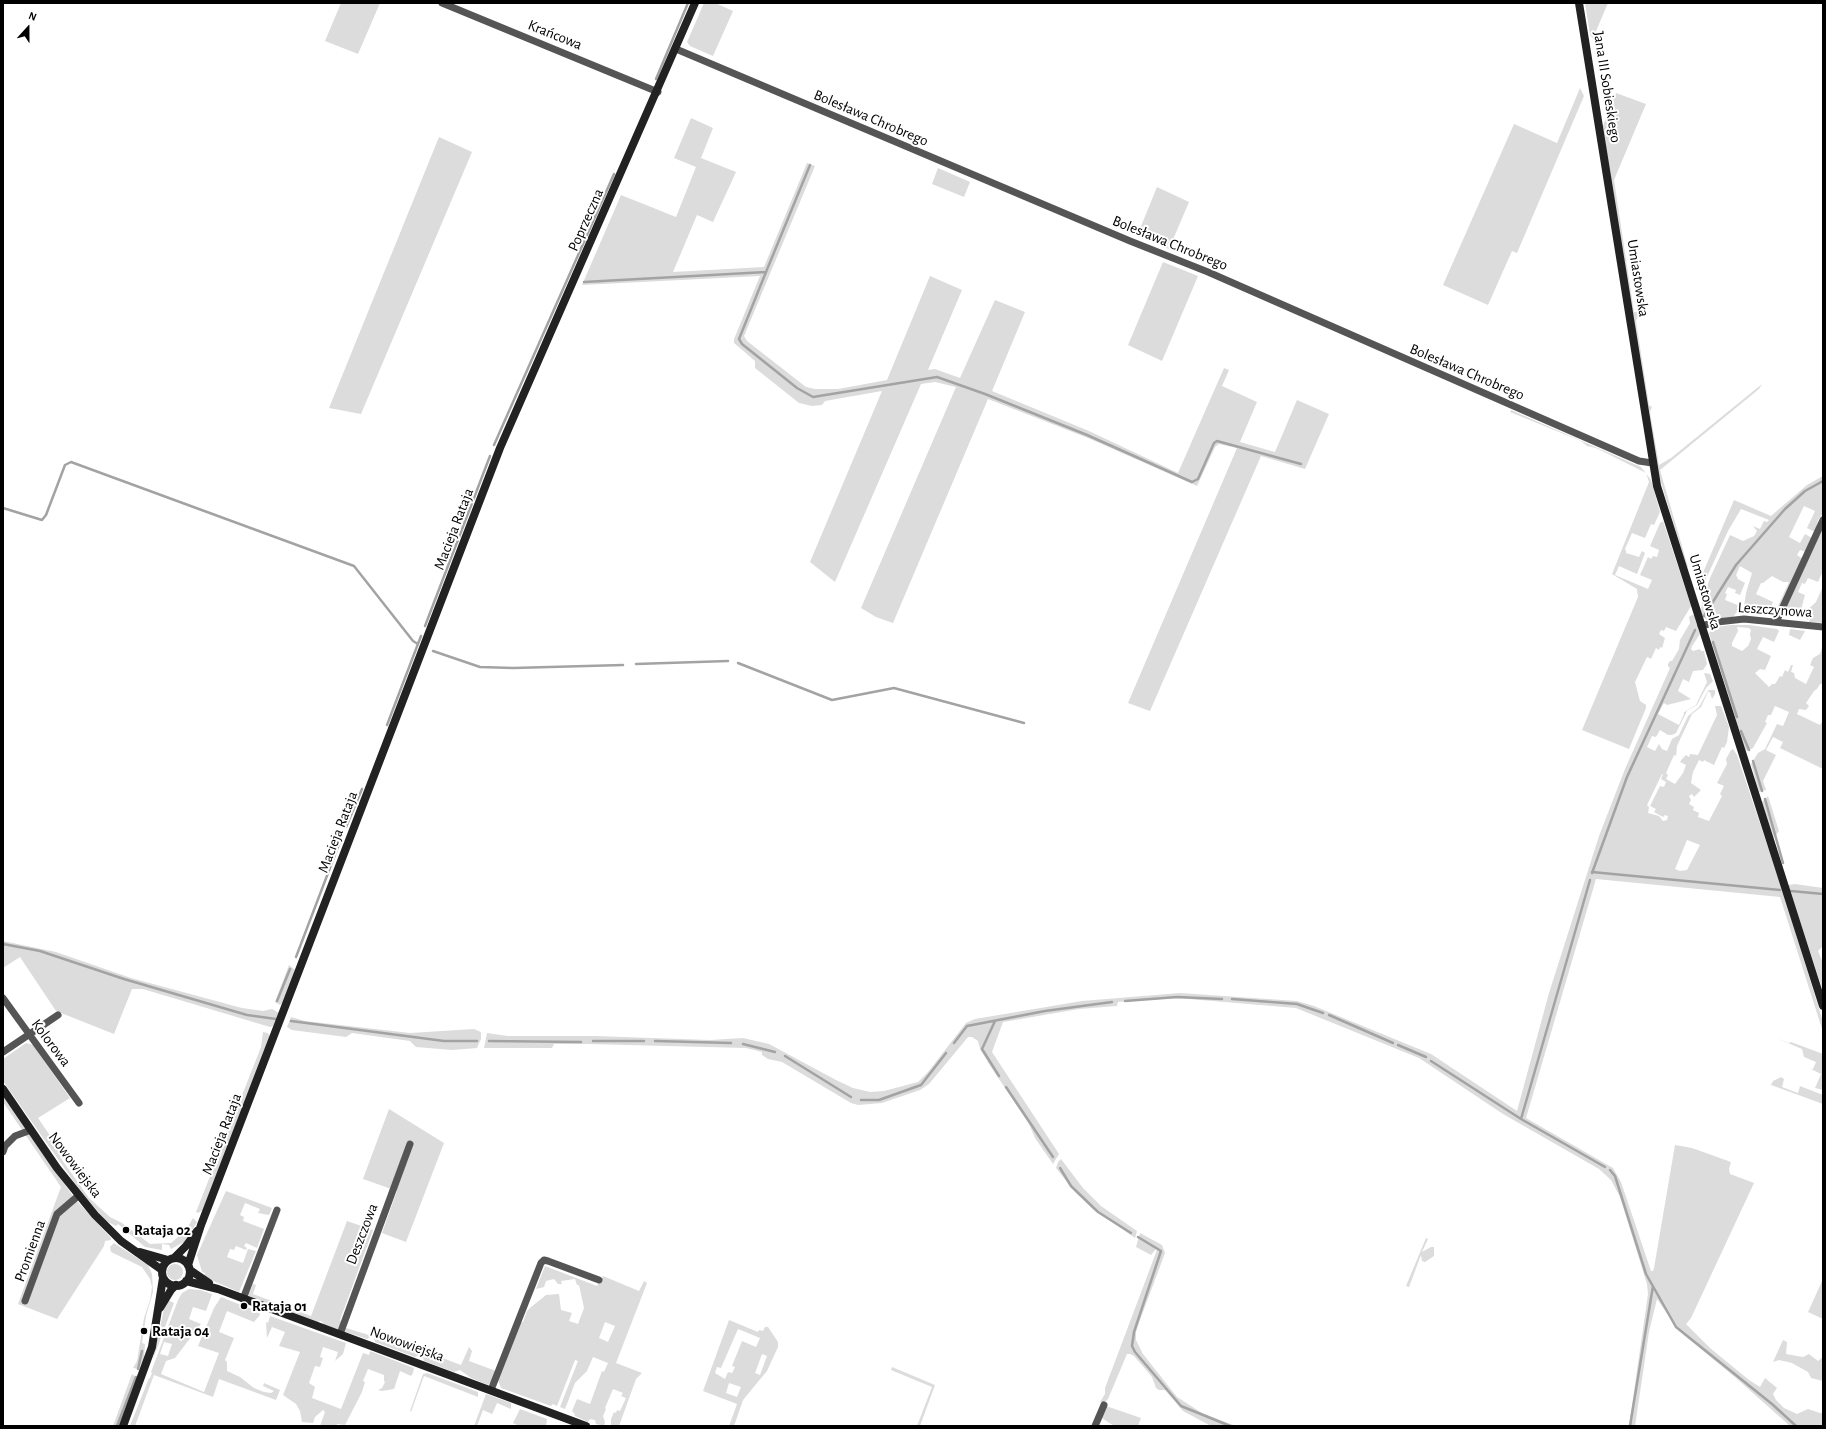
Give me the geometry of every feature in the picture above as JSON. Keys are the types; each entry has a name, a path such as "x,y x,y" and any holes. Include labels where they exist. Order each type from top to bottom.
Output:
{"street":[{"name":"Krańcowa","path":"442,3 658,92"},
{"name":"Poprzeczna","path":"500,448 658,92 695,3"},
{"name":"Jana III Sobieskiego","path":"1579,3 1607,175"},
{"name":"Bolesława Chrobrego","path":"676,49 1130,242 1208,272 1639,461 1652,462"},
{"name":"Umiastowska","path":"1607,175 1657,486 1823,1006"},
{"name":"Macieja Rataja","path":"189,1267 201,1225 500,448"},
{"path":"1776,622 1823,520"},
{"name":"Leszczynowa","path":"1701,626 1732,620 1776,622 1823,627"},
{"name":"Kolorowa","path":"3,998 79,1103"},
{"path":"3,1052 58,1015"},
{"name":"Nowowiejska","path":"3,1089 78,1196 110,1231 163,1274"},
{"path":"3,1152 5,1146 16,1136 31,1130"},
{"name":"Deszczowa","path":"340,1334 410,1144"},
{"name":"Promienna","path":"25,1301 57,1214 78,1196"},
{"path":"243,1299 277,1210"},
{"name":"Macieja Rataja","path":"172,1259 186,1246 201,1225"},
{"name":"Nowowiejska","path":"134,1250 172,1259"},
{"path":"123,1426 152,1347 164,1264 172,1259 184,1260 189,1267 189,1276 186,1281 180,1285 170,1284 163,1274"},
{"path":"491,1390 541,1263 544,1260 548,1261 599,1280"},
{"name":"Nowowiejska","path":"189,1267 195,1275 218,1289"},
{"name":"Nowowiejska","path":"186,1281 218,1289 586,1426"},
{"path":"158,1311 167,1295 176,1285"},
{"path":"1095,1426 1104,1405"}],"shaded area":[{"path":"341,3 380,3 358,54 325,41"},
{"path":"704,3 715,3 733,11 713,56 690,46 687,42"},
{"path":"1585,3 1608,3 1593,38 1590,35"},
{"path":"1580,88 1584,96 1517,253 1512,251 1488,305 1443,285 1514,124 1557,143"},
{"path":"1616,93 1646,104 1614,180 1634,312 1637,312 1644,302 1636,321 1649,405 1652,407 1650,412 1659,465 1671,458 1762,384 1759,389 1660,470 1688,567 1658,473 1611,183 1603,126"},
{"path":"691,118 713,128 701,158 736,172 713,222 697,215 673,272 764,267 807,163 815,166 744,336 747,341 806,387 815,389 838,389 887,380 930,276 962,290 928,370 935,369 960,378 995,300 1025,312 992,391 1089,431 1178,473 1224,368 1229,370 1222,386 1257,402 1240,442 1275,452 1297,400 1329,414 1305,469 1261,456 1150,711 1128,703 1237,448 1219,444 1215,447 1197,486 1088,438 988,399 893,623 876,617 861,608 956,387 935,382 921,384 835,582 810,562 882,391 825,401 822,405 812,406 799,403 755,368 755,361 734,343 734,339 760,276 582,285 621,195 676,217 696,167 674,158"},
{"path":"439,137 472,152 361,414 329,408"},
{"path":"938,168 970,182 964,197 932,184"},
{"path":"1157,187 1189,202 1169,249 1137,236"},
{"path":"1163,262 1198,276 1162,361 1128,345"},
{"path":"1511,410 1641,467 1645,473 1596,448 1587,446 1581,441 1510,412"},
{"path":"1646,474 1651,480 1660,512 1654,525 1651,524 1645,538 1632,533 1625,549 1626,553 1639,557 1642,551 1645,553 1637,574 1619,566 1615,575 1648,589 1652,580 1640,575 1648,557 1651,559 1653,556 1657,557 1659,550 1650,546 1660,523 1663,521 1691,606 1676,631 1666,627 1664,631 1661,630 1659,634 1665,638 1662,648 1660,647 1659,650 1656,648 1651,659 1647,657 1635,682 1640,701 1646,705 1646,708 1629,749 1582,730 1638,597 1637,589 1612,574 1649,482"},
{"path":"1823,476 1823,513 1818,520 1815,532 1807,528 1815,511 1804,506 1789,537 1800,543 1805,534 1812,538 1806,552 1800,550 1797,555 1803,559 1775,617 1778,606 1789,582 1783,582 1772,576 1761,583 1756,594 1773,602 1768,613 1765,615 1743,613 1746,593 1752,573 1740,566 1736,575 1738,579 1745,583 1740,595 1735,593 1736,590 1728,587 1725,593 1727,594 1725,600 1740,606 1736,613 1733,617 1708,620 1704,618 1701,612 1702,601 1710,578 1730,535 1743,541 1754,536 1757,531 1753,526 1760,529 1764,521 1767,522 1769,520 1741,509 1728,531 1700,592 1696,589 1734,500 1771,516 1807,485"},
{"path":"1823,528 1823,571 1818,582 1808,578 1805,584 1802,583 1798,592 1805,595 1801,610 1785,609"},
{"path":"1823,586 1823,623 1809,622 1810,618 1808,618 1808,620 1804,617 1804,613 1816,602"},
{"path":"1694,615 1700,634 1691,649 1693,651 1700,649 1701,651 1704,651 1707,664 1703,670 1693,671 1689,682 1683,679 1678,691 1691,699 1667,705 1664,703 1658,714 1679,725 1684,714 1683,713 1696,705 1707,682 1704,673 1710,674 1713,681 1706,688 1697,705 1687,711 1676,733 1668,735 1660,730 1656,737 1652,736 1647,747 1655,751 1659,744 1662,749 1667,751 1672,739 1679,735 1688,716 1699,707 1709,690 1715,690 1715,694 1712,699 1710,692 1708,692 1701,707 1692,714 1677,746 1676,756 1674,755 1666,773 1668,775 1666,779 1675,784 1683,773 1686,765 1680,762 1682,759 1686,755 1689,757 1690,754 1698,755 1717,715 1715,706 1721,706 1729,727 1727,742 1724,748 1722,747 1714,765 1704,760 1703,762 1699,760 1693,772 1691,783 1701,790 1694,797 1692,794 1689,796 1691,800 1689,804 1694,807 1693,810 1699,813 1698,817 1709,821 1722,796 1720,794 1724,786 1717,783 1727,764 1726,759 1733,749 1737,755 1785,898 1823,1022 1823,1032 1780,897 1596,879 1526,1118 1613,1168 1621,1182 1651,1271 1653,1271 1654,1268 1675,1145 1692,1148 1731,1162 1729,1169 1730,1174 1754,1183 1691,1318 1686,1324 1710,1348 1749,1380 1760,1387 1765,1378 1777,1388 1773,1394 1776,1400 1784,1408 1797,1414 1808,1409 1823,1413 1823,1426 1790,1426 1736,1378 1685,1336 1678,1329 1657,1299 1649,1332 1635,1426 1629,1426 1648,1294 1647,1284 1620,1197 1611,1180 1599,1169 1503,1114 1419,1058 1296,1008 1177,998 1118,1002 1117,1006 1079,1009 1003,1022 992,1052 1059,1154 1053,1164 1035,1138 1029,1124 980,1049 978,1041 972,1037 968,1037 929,1084 920,1090 882,1103 858,1105 851,1103 782,1062 768,1059 762,1055 762,1052 746,1048 554,1044 552,1048 484,1048 487,1033 508,1036 595,1036 710,1040 743,1038 769,1044 853,1088 870,1092 884,1091 918,1082 928,1072 966,1023 975,1019 1082,1001 1180,993 1297,1001 1314,1006 1431,1054 1517,1111 1549,993 1599,836 1625,769 1670,668 1668,664 1672,661 1679,649 1680,640 1690,623 1689,617","holes":["1662,774 1661,779 1666,782 1664,787 1660,786 1650,806 1656,809 1654,812 1663,817 1665,815 1668,816 1667,820 1663,821 1659,816 1648,813 1649,807 1647,805","1687,840 1700,845 1687,870 1680,871 1675,869"]},
{"path":"1749,625 1777,629 1779,631 1774,642 1763,637 1757,649 1771,656 1765,670 1760,669 1755,673 1769,687 1772,684 1775,684 1780,676 1782,677 1785,670 1788,672 1791,665 1793,665 1791,672 1794,673 1795,678 1806,684 1814,667 1810,665 1813,658 1820,654 1823,645 1823,684 1820,684 1806,703 1809,706 1806,710 1799,709 1797,714 1820,725 1823,720 1823,769 1780,748 1783,742 1773,737 1766,750 1776,755 1763,781 1766,790 1759,792 1751,764 1758,753 1765,749 1777,724 1783,726 1789,712 1775,706 1771,715 1768,715 1765,722 1767,723 1753,748 1747,751 1745,749 1709,633 1716,627","holes":["1737,627 1749,628 1751,630 1751,639 1748,646 1742,651 1732,646 1738,631"]},
{"path":"1790,629 1805,631 1800,640 1789,635"},
{"path":"1768,796 1779,831 1774,838 1762,802"},
{"path":"1795,884 1823,888 1823,946 1818,951 1823,963 1823,991 1788,885"},
{"path":"3,941 56,952 131,978 242,1008 263,1011 272,1009 279,1013 273,1026 270,1027 143,989 132,989 114,1034 56,1011 20,957 3,968"},
{"path":"289,965 295,970 283,1002 280,1005 275,1002"},
{"path":"291,1017 305,1021 410,1033 474,1029 481,1032 481,1039 477,1048 452,1050 416,1047 410,1041 352,1033 346,1037 292,1030 287,1027"},
{"path":"263,1032 268,1033 270,1037 203,1210 198,1213 196,1212 261,1047"},
{"path":"1774,1037 1823,1054 1823,1090 1815,1088 1821,1074 1811,1069 1813,1069 1816,1062 1804,1057 1802,1049"},
{"path":"26,1043 33,1045 70,1098 38,1118 62,1153 60,1157 89,1198 110,1217 122,1223 150,1244 171,1243 178,1237 180,1232 186,1230 193,1218 197,1222 184,1243 171,1249 169,1245 162,1244 162,1250 145,1247 118,1224 116,1226 106,1221 79,1189 3,1081 3,1059"},
{"path":"1781,1077 1784,1079 1782,1087 1798,1093 1800,1086 1823,1095 1823,1104 1771,1085 1773,1081"},
{"path":"3,1096 75,1199 111,1238 111,1240 105,1241 104,1246 57,1319 18,1304 61,1187 3,1102"},
{"path":"389,1109 444,1143 406,1242 382,1233 397,1191 363,1179"},
{"path":"1061,1159 1083,1188 1101,1206 1137,1231 1135,1238 1093,1209 1075,1192 1056,1168"},
{"path":"226,1191 272,1208 269,1215 258,1213 260,1209 245,1203 240,1215 244,1217 243,1221 264,1229 257,1248 246,1243 244,1246 247,1248 246,1250 236,1246 234,1250 230,1249 227,1257 243,1263 248,1249 256,1251 239,1292 204,1277 205,1273 202,1272 197,1255"},
{"path":"347,1221 373,1230 340,1320 346,1328 369,1335 372,1331 370,1337 367,1339 325,1325 321,1321 317,1322 285,1309 286,1307 311,1316"},
{"path":"1140,1233 1162,1245 1165,1253 1136,1332 1136,1340 1143,1354 1177,1397 1202,1413 1236,1426 1211,1426 1183,1411 1165,1390 1159,1390 1156,1388 1152,1377 1134,1356 1130,1354 1127,1354 1108,1399 1103,1404 1100,1402 1105,1394 1105,1388 1157,1250 1156,1249 1151,1255 1136,1247"},
{"path":"1426,1238 1428,1239 1422,1252 1434,1247 1434,1256 1425,1262 1422,1261 1421,1255 1409,1287 1406,1286"},
{"path":"114,1243 148,1265 152,1274 153,1292 146,1316 142,1343 145,1344 144,1357 139,1369 133,1368 137,1361 144,1318 150,1300 152,1287 150,1279 142,1267 111,1252 110,1247"},
{"path":"175,1264 182,1269 183,1272 178,1279 175,1280 168,1275 167,1272 172,1265"},
{"path":"545,1266 597,1286 603,1276 639,1291 644,1281 647,1283 616,1363 642,1373 636,1379 619,1426 611,1426 611,1419 614,1412 616,1413 617,1410 620,1411 626,1398 621,1396 623,1393 613,1389 603,1416 605,1422 604,1426 596,1424 595,1420 590,1419 588,1422 575,1416 572,1411 577,1399 590,1404 602,1371 604,1372 608,1363 593,1357 587,1371 575,1383 565,1409 560,1407 578,1361 575,1360 557,1406 553,1404 551,1406 501,1388 498,1380 520,1323 523,1322 527,1311 531,1307 546,1295 559,1294 561,1310 572,1313 569,1321 578,1324 584,1308 579,1285 577,1285 575,1279 561,1281 562,1284 558,1284 554,1279 546,1281 544,1287 536,1289","holes":["605,1322 615,1326 608,1342 599,1338"]},
{"path":"1823,1279 1823,1319 1808,1312"},
{"path":"253,1284 256,1285 253,1294 280,1304 280,1306 278,1307 250,1298 248,1296"},
{"path":"189,1289 200,1290 212,1294 206,1311 193,1307 189,1319 201,1324 175,1358 166,1361 161,1374 204,1392 219,1353 198,1346 214,1308 221,1297 241,1305 244,1308 245,1306 259,1312 260,1315 254,1322 227,1311 219,1332 234,1338 225,1360 227,1362 227,1371 240,1377 254,1388 264,1392 271,1393 274,1391 263,1386 264,1383 280,1390 276,1400 219,1379 213,1397 154,1375 135,1426 130,1426 152,1373 151,1372 178,1300 182,1293","holes":["164,1342 172,1344 168,1356 160,1354"]},
{"path":"168,1300 174,1303 153,1359 164,1309"},
{"path":"270,1316 346,1343 343,1354 335,1361 338,1352 323,1347 320,1357 323,1358 320,1367 315,1366 309,1383 315,1387 312,1398 341,1409 363,1353 369,1355 370,1351 414,1368 413,1373 411,1376 400,1371 394,1389 382,1391 378,1390 382,1388 385,1382 384,1375 368,1369 363,1381 365,1382 362,1392 345,1425 337,1424 337,1426 320,1426 325,1412 323,1410 315,1417 313,1423 302,1422 300,1411 296,1404 283,1395 300,1352 279,1346 285,1332 272,1327 267,1338 266,1322 268,1323"},
{"path":"729,1320 758,1332 759,1330 763,1331 765,1327 768,1327 778,1342 778,1347 767,1371 743,1400 734,1426 729,1426 737,1404 703,1391","holes":["738,1329 760,1338 756,1347 742,1341 732,1366 735,1367 732,1373 728,1372 725,1379 715,1373 717,1367 721,1368","762,1354 767,1356 760,1375 755,1373","729,1383 741,1387 737,1397 726,1393"]},
{"path":"377,1336 376,1338 413,1351 417,1350 429,1353 461,1365 469,1347 472,1351 469,1361 496,1371 488,1385 471,1378 460,1370 454,1372 424,1361 423,1357 419,1355 415,1357 375,1342 374,1339"},
{"path":"1783,1340 1787,1342 1786,1354 1803,1357 1809,1354 1818,1361 1823,1357 1823,1381 1811,1378 1808,1372 1792,1363 1779,1360 1773,1362"},
{"path":"892,1367 935,1385 920,1426 917,1426 932,1387 891,1370"},
{"path":"427,1373 478,1392 478,1397 424,1376 411,1412 410,1411 423,1374"},
{"path":"132,1374 136,1377 137,1381 119,1426 113,1426"},
{"path":"486,1394 511,1403 511,1409 497,1403 490,1419 492,1414 483,1410 477,1426 474,1426"},
{"path":"1106,1406 1141,1418 1138,1426 1115,1426 1111,1424 1102,1418"},
{"path":"520,1409 547,1419 546,1426 519,1426 513,1423"}],"waterway":[{"path":"656,79 688,3"},
{"path":"766,272 810,165"},
{"path":"494,445 614,174"},
{"path":"584,282 766,272 739,339 742,344 797,388 813,397 937,377 985,394 1087,435 1192,482 1198,479 1214,443 1217,441 1301,464"},
{"path":"425,626 490,456"},
{"path":"3,508 42,520 46,515 65,465 71,462 354,566 413,641 418,644"},
{"path":"1704,616 1736,565 1785,509 1805,491 1823,481"},
{"path":"1592,873 1627,777 1695,630"},
{"path":"387,725 421,636"},
{"path":"1713,642 1737,717"},
{"path":"433,651 480,667 513,668 623,665"},
{"path":"636,664 728,661"},
{"path":"738,663 832,700 894,688 1024,723"},
{"path":"1741,731 1749,750"},
{"path":"1753,761 1762,791"},
{"path":"346,827 362,789"},
{"path":"1765,799 1783,863"},
{"path":"296,957 341,839"},
{"path":"1592,872 1780,890"},
{"path":"1521,1119 1590,880"},
{"path":"1791,891 1823,894"},
{"path":"3,944 40,951 124,979 247,1015 276,1019"},
{"path":"277,1001 290,969"},
{"path":"1125,1001 1177,997 1222,999"},
{"path":"1232,999 1297,1004 1323,1013"},
{"path":"954,1043 967,1026 1045,1011 1112,1002"},
{"path":"1329,1015 1393,1043"},
{"path":"291,1021 444,1041 477,1041"},
{"path":"995,1021 982,1049 999,1076"},
{"path":"489,1041 581,1042"},
{"path":"593,1041 644,1041"},
{"path":"655,1041 731,1043"},
{"path":"743,1044 775,1052"},
{"path":"1398,1045 1426,1057"},
{"path":"861,1100 879,1100 921,1085 946,1053"},
{"path":"785,1056 851,1097"},
{"path":"1431,1061 1521,1119 1605,1167"},
{"path":"1006,1087 1053,1157"},
{"path":"1060,1168 1071,1186 1098,1212 1131,1233"},
{"path":"1610,1170 1615,1176 1646,1274 1676,1327 1772,1404 1796,1426"},
{"path":"1138,1237 1161,1251 1134,1332 1132,1346 1135,1352 1181,1406 1230,1426"},
{"path":"1630,1426 1653,1286"},
{"path":"138,1369 142,1351"},
{"path":"117,1426 136,1377"}],"place":[{"name":"Rataja 02","path":"126,1230"},
{"name":"Rataja 01","path":"244,1306"},
{"name":"Rataja 04","path":"144,1331"}]}
